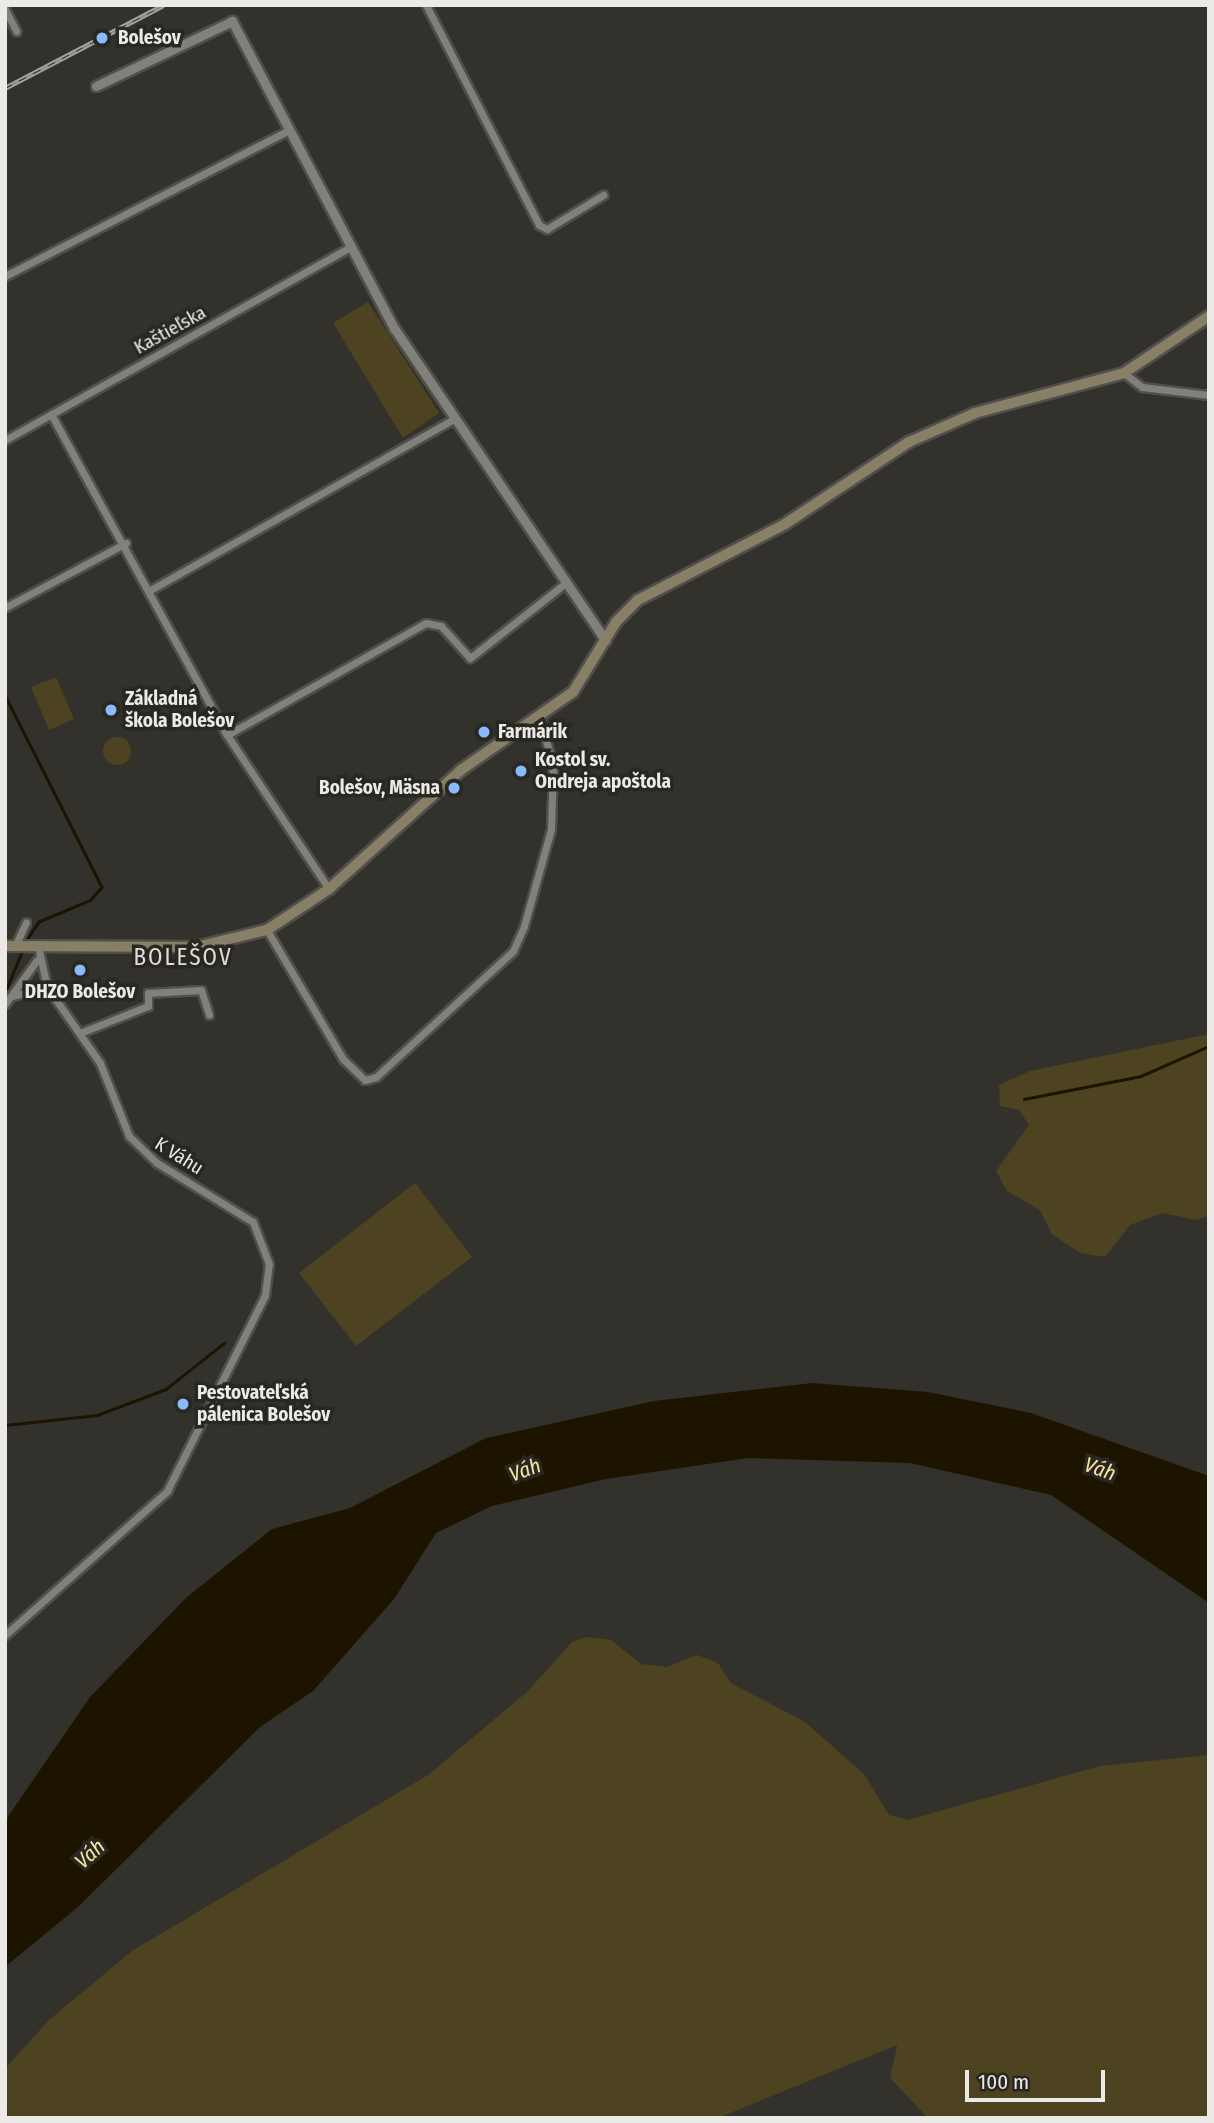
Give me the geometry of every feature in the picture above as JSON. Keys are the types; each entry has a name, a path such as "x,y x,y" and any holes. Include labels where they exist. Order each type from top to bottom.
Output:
{"main road":[{"path":"22,946 200,947 267,930 329,890 461,770 540,718 583,681 605,640 638,600 762,538 909,442 975,413 1124,373 1209,316"}],"street":[{"path":"426,5 539,225 547,229 603,195"},
{"path":"5,9 16,31"},
{"path":"96,86 232,21 394,328 564,584 605,640"},
{"path":"5,276 289,130"},
{"name":"Kaštieľska","path":"5,440 351,247"},
{"path":"1124,373 1142,387 1209,395"},
{"path":"51,414 152,589 227,735 329,890"},
{"path":"152,589 455,418"},
{"path":"6,607 125,543"},
{"path":"227,735 426,623 441,626 470,658 564,584"},
{"path":"267,930 343,1059 365,1080 376,1077 513,951 524,926 551,829 553,766 540,718"},
{"path":"22,946 26,922"},
{"name":"K Váhu","path":"5,1635 158,1503 244,1342 268,1281 262,1234 239,1211 143,1154 80,1033 47,987 37,960 22,946"},
{"path":"5,1004 12,996 25,968 37,960"},
{"path":"12,996 47,987"},
{"path":"80,1033 148,1006 148,993 201,990 209,1015"}],"shaded area":[{"path":"368,302 439,413 403,438 333,323"},
{"path":"56,677 74,719 49,730 31,687"},
{"path":"117,737 127,741 131,751 127,761 117,765 107,761 103,751 107,741"},
{"path":"1209,1034 1209,1216 1196,1220 1163,1213 1130,1225 1105,1257 1080,1253 1052,1234 1040,1210 1007,1191 996,1171 1029,1125 1019,1110 1000,1106 999,1085 1030,1071"},
{"path":"415,1183 472,1257 356,1346 299,1273"},
{"path":"587,1637 611,1640 641,1664 667,1667 697,1655 718,1663 731,1683 805,1722 864,1774 889,1815 908,1820 1100,1766 1209,1755 1209,2118 928,2118 890,2078 897,2045 718,2118 8,2118 5,2069 49,2020 132,1951 428,1775 527,1692 572,1642"}],"water":[{"name":"Váh","path":"812,1383 928,1392 1031,1413 1209,1476 1209,1603 1051,1495 910,1463 748,1458 606,1479 492,1506 436,1533 394,1599 313,1691 260,1727 78,1907 5,1967 5,1821 90,1697 187,1597 272,1529 350,1508 486,1438 654,1401"}],"waterway":[{"path":"5,695 102,887 91,900 39,922 25,943"},
{"path":"5,992 23,949"},
{"path":"1024,1099 1141,1076 1209,1046"},
{"path":"5,1425 97,1415 166,1389 224,1343"}],"railway":[{"path":"5,88 164,5"}],"place":[{"name":"Bolešov","path":"102,38"},
{"name":"Základná škola Bolešov","path":"111,710"},
{"name":"Farmárik","path":"484,732"},
{"name":"Kostol sv. Ondreja apoštola","path":"521,771"},
{"name":"Bolešov, Mäsna","path":"454,788"},
{"name":"DHZO Bolešov","path":"80,970"},
{"name":"Pestovateľská pálenica Bolešov","path":"183,1404"}],"district":[{"name":"BOLEŠOV","path":"183,957"}]}
